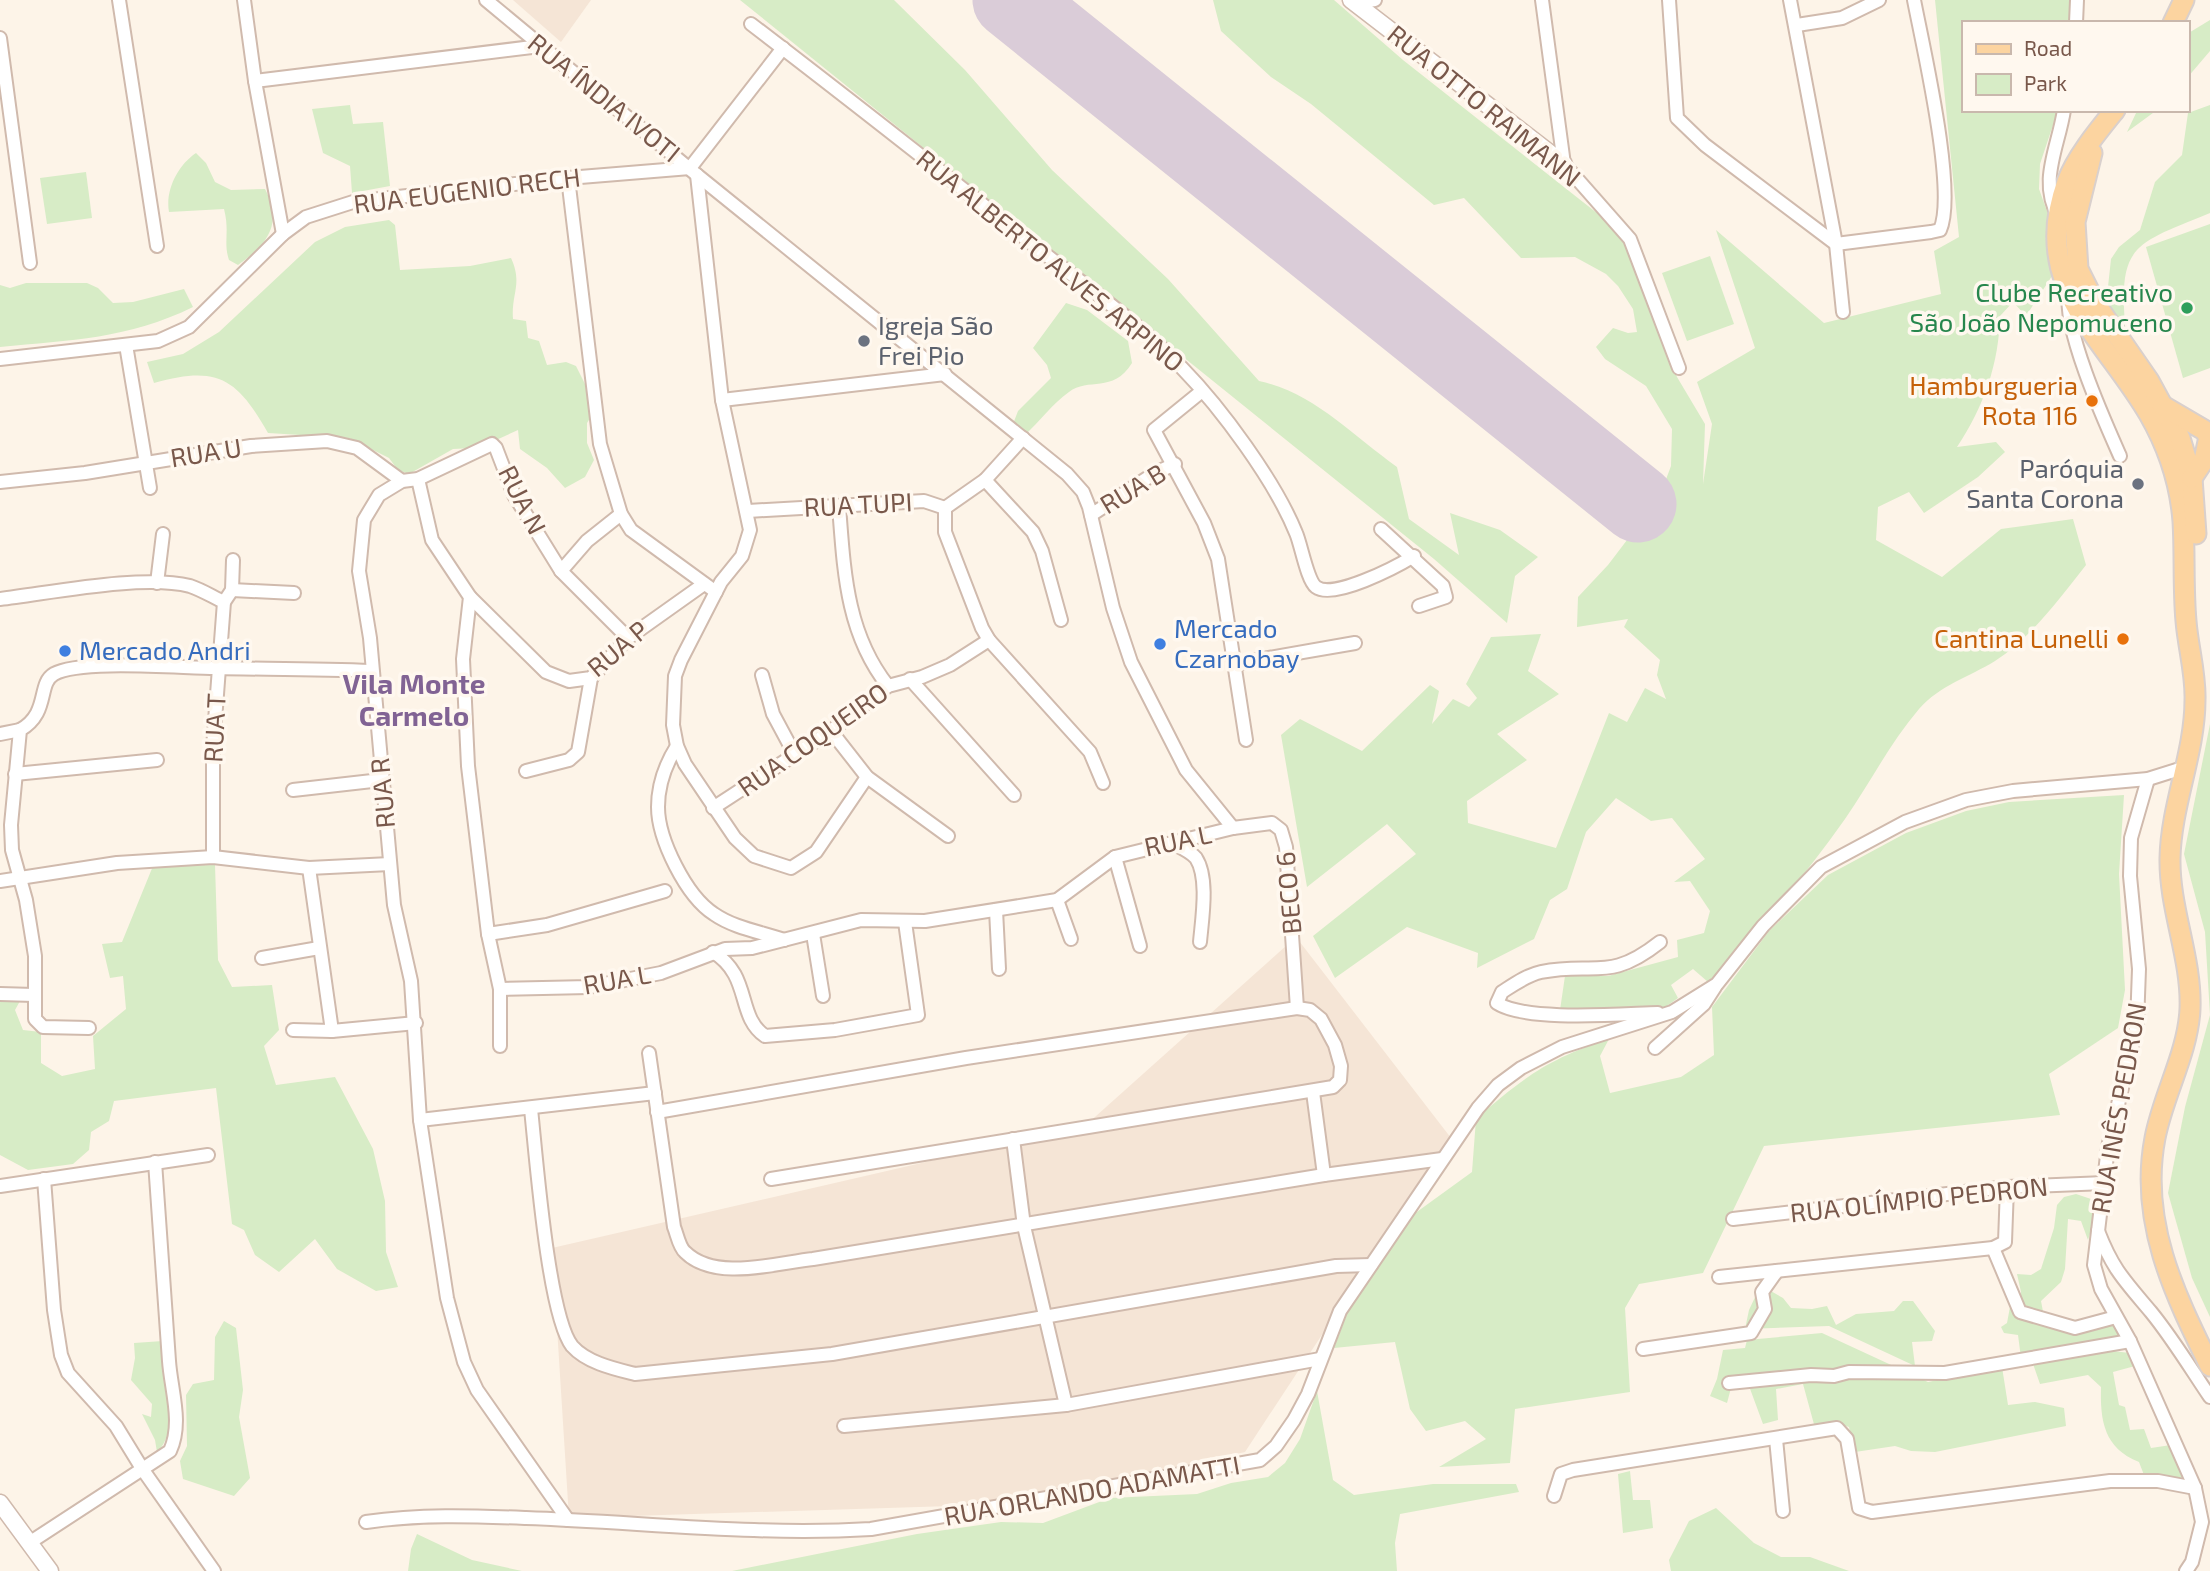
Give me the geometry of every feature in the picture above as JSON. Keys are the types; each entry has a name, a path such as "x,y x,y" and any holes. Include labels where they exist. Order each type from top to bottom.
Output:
{"main road":[{"path":"2174,21 2184,0"},
{"path":"2113,112 2097,132 2068,180 2060,218 2058,253 2063,280 2078,290 2162,406 2180,457 2189,650 2196,701 2170,859 2188,978 2190,1011 2155,1138 2150,1185 2158,1246 2181,1306 2210,1366"},
{"path":"2097,132 2080,196 2076,231 2078,290 2104,354 2180,457"},
{"path":"2162,406 2204,425 2209,438 2209,449 2180,457"}],"street":[{"path":"119,0 157,246"},
{"path":"244,0 255,81 283,234"},
{"name":"RUA ÍNDIA IVOTI","path":"486,0 1067,474 1083,492 1091,514 1113,608 1131,662 1186,770 1233,828"},
{"path":"1353,1 1375,0"},
{"path":"1542,0 1564,164"},
{"path":"1669,0 1677,118 1705,145 1836,244 1931,232 1940,230 1944,221 1946,201 1940,142 1914,0"},
{"path":"1790,0 1797,25 1836,244 1843,312"},
{"path":"1797,25 1842,18 1879,0"},
{"path":"2076,21 2077,0"},
{"name":"RUA OTTO RAIMANN","path":"1353,1 1564,164 1619,223 1630,239 1679,368"},
{"name":"RUA ALBERTO ALVES ARPINO","path":"751,24 1101,298 1181,366 1202,391 1283,505 1300,543 1312,582 1325,591 1387,572 1414,556"},
{"path":"0,38 30,263"},
{"path":"255,81 540,46"},
{"path":"783,48 694,172 722,400 748,510 747,544 716,592 675,676 673,725 677,746 713,808 745,849 772,863 791,868 816,852 867,778"},
{"path":"2064,112 2048,175 2048,193 2060,218 2076,231"},
{"name":"RUA EUGENIO RECH","path":"0,359 158,341 189,327 283,234 306,218 353,202 568,178 694,172"},
{"path":"568,178 600,444 621,514 631,530 716,592"},
{"path":"2078,290 2067,309 2093,394 2120,456"},
{"path":"126,345 150,488"},
{"path":"2084,363 2104,354"},
{"path":"722,400 945,374"},
{"name":"RUA B","path":"1091,514 1154,473 1175,464 1154,430 1202,391"},
{"path":"2180,457 2204,425"},
{"name":"RUA TUPI","path":"748,510 925,501 945,508 985,480 1023,438"},
{"name":"RUA U","path":"0,482 85,473 251,446 327,441 357,448 402,481"},
{"name":"RUA N","path":"402,481 418,479 492,444 514,495 561,571 628,638"},
{"path":"1175,464 1218,559 1246,740"},
{"path":"418,479 432,540 470,597 463,659 468,766 488,934 500,989 500,1046"},
{"path":"985,480 1033,533 1042,551 1061,620"},
{"name":"RUA R","path":"402,481 379,495 364,520 359,571 370,638 394,905 411,981 416,1023 420,1120 447,1298 464,1362 507,1435 568,1520"},
{"path":"839,506 850,607 865,650 888,685"},
{"path":"945,508 945,532 989,640 1090,752 1103,783"},
{"path":"561,571 587,541 621,514"},
{"path":"1381,530 1414,556 1446,592 1441,601 1419,606"},
{"path":"158,583 163,534"},
{"path":"233,560 232,590 293,593"},
{"path":"0,599 87,587 158,583 193,587 224,602"},
{"name":"RUA P","path":"470,597 546,672 569,681 591,678 628,638 704,584"},
{"name":"RUA T","path":"213,857 213,747 224,602 232,590"},
{"name":"RUA COQUEIRO","path":"713,808 831,731 888,685 950,665 989,640"},
{"path":"1234,664 1355,643"},
{"path":"0,734 20,730 37,716 48,678 74,668 372,671"},
{"path":"762,676 773,714 795,755"},
{"path":"526,771 569,760 578,752 591,678"},
{"path":"910,679 1014,795"},
{"path":"20,730 11,838 35,956 34,995 39,1026 89,1028"},
{"path":"831,731 867,778 948,836"},
{"path":"677,746 666,764 658,810 664,835 686,887 714,914 736,925 784,941"},
{"path":"15,774 157,761"},
{"name":"RUA ORLANDO ADAMATTI","path":"366,1522 440,1515 749,1531 872,1529 1260,1460 1276,1446 1308,1394 1340,1311 1442,1159 1498,1085 1521,1068 1562,1047 1672,1012 1717,984 1763,926 1821,867 1905,822 1966,800 2013,791 2148,779 2186,766"},
{"name":"RUA INÊS PEDRON","path":"2148,779 2131,838 2130,876 2139,969 2137,1024 2108,1147 2094,1265 2195,1488 2202,1522 2192,1562 2186,1571"},
{"path":"293,790 381,780"},
{"name":"BECO 6","path":"1233,828 1272,823 1281,830 1291,900 1297,1008"},
{"name":"RUA L","path":"500,989 589,987 636,980 713,952 784,941 861,920 905,922 1057,900 1115,857 1233,828"},
{"path":"1172,843 1186,850 1199,866 1200,942"},
{"path":"0,881 117,863 213,857 309,869 390,864"},
{"path":"1115,857 1140,946"},
{"path":"309,869 332,1031"},
{"path":"488,934 547,925 665,891"},
{"path":"1057,900 1072,939"},
{"path":"996,910 999,969"},
{"path":"713,952 729,962 738,977 753,1023 765,1035 786,1035 918,1015 905,922"},
{"path":"813,934 823,996"},
{"path":"1660,942 1628,964 1601,970 1539,972 1502,992 1497,1003 1515,1009 1557,1014 1672,1012"},
{"path":"262,958 319,948"},
{"path":"1655,1048 1704,1004 1717,984"},
{"path":"0,994 34,995"},
{"path":"657,1112 966,1058 1297,1008 1310,1010 1321,1019 1335,1045 1341,1066 1340,1080 1333,1087 1312,1092 771,1179"},
{"path":"293,1030 332,1031 416,1023"},
{"path":"649,1053 674,1227 683,1251 704,1264 735,1268 813,1259 1324,1175 1442,1159"},
{"path":"1312,1092 1324,1175"},
{"path":"420,1120 654,1094"},
{"path":"531,1109 556,1303 572,1346 606,1367 635,1374 832,1354 1336,1266 1371,1265"},
{"path":"1013,1139 1024,1226 1066,1405"},
{"path":"0,1186 208,1155"},
{"path":"29,1543 170,1451 176,1433 155,1162"},
{"path":"44,1179 54,1310 61,1355 68,1373 116,1426 214,1571"},
{"name":"RUA OLÍMPIO PEDRON","path":"1732,1219 2007,1187 2105,1183"},
{"path":"1719,1277 1993,1248 2005,1242 2007,1187"},
{"name":"RUA INÊS PEDRON","path":"2098,1230 2110,1261 2123,1283 2151,1312 2210,1397"},
{"path":"1993,1248 2020,1312 2075,1328 2116,1317"},
{"path":"1643,1349 1751,1333 1765,1310 1762,1292 1777,1271"},
{"path":"1729,1383 1811,1375 1834,1376 1849,1372 1929,1375 2130,1341"},
{"path":"844,1426 1066,1405 1321,1359"},
{"path":"1553,1496 1561,1474 1573,1470 1838,1428 1844,1432 1859,1508 1871,1512 2110,1481 2158,1481 2195,1488"},
{"path":"1776,1439 1783,1511"},
{"path":"0,1503 50,1571"}],"shaded area":[{"path":"513,0 591,0 561,42"},
{"path":"1296,937 1451,1138 1245,1452 1013,1504 569,1518 552,1248 1086,1125"}],"green space":[{"path":"740,0 894,0 965,70 1052,170 1168,279 1259,381 1279,387 1315,405 1397,467 1409,519 1459,555 1450,513 1500,530 1538,557 1515,576 1507,623 1434,559"},
{"path":"1213,0 1334,0 1403,60 1621,232 1677,377 1705,424 1703,484 1712,424 1697,382 1755,348 1716,230 1824,323 1941,294 1934,251 1959,237 1935,0 2072,0 2071,21 1962,21 1962,112 2057,112 2040,164 2039,189 2052,225 2049,240 2052,276 2026,316 2013,302 2000,316 1997,351 1988,384 1975,416 1957,447 1996,442 2005,452 1978,477 1924,513 1909,492 1878,507 1876,540 1942,577 2001,529 2073,519 2086,565 2021,641 1995,661 1936,694 1919,709 1889,749 1845,819 1780,903 1708,982 1693,969 1671,985 1678,998 1664,1008 1560,1010 1565,976 1608,976 1678,957 1677,940 1704,933 1710,911 1690,881 1674,882 1705,859 1672,818 1651,821 1616,798 1586,832 1567,889 1550,900 1534,939 1477,968 1478,953 1407,927 1335,978 1313,936 1416,854 1387,824 1307,887 1281,735 1300,719 1362,751 1430,685 1439,691 1432,724 1453,699 1469,707 1477,698 1466,684 1491,637 1541,634 1528,671 1559,694 1497,734 1527,760 1467,801 1468,823 1556,848 1609,713 1627,722 1645,688 1666,699 1657,675 1660,660 1624,627 1628,619 1577,627 1578,597 1608,565 1659,498 1671,466 1672,429 1646,386 1605,359 1596,347 1613,328 1628,333 1637,332 1633,309 1618,286 1606,274 1575,257 1521,258 1464,198 1434,205 1311,104 1271,77 1221,31"},
{"path":"2210,20 2210,51 2189,76 2189,33"},
{"path":"350,105 353,124 383,122 390,186 352,193 350,166 323,153 312,109"},
{"path":"2210,105 2210,213 2162,233 2135,253 2128,266 2124,284 2126,338 2114,322 2107,296 2111,259 2119,247 2140,230 2155,182 2182,155 2188,113"},
{"path":"2137,112 2154,112 2127,132"},
{"path":"196,153 206,163 215,182 231,190 265,189 270,202 273,213 269,233 257,250 238,265 229,260 227,254 224,209 169,212 169,195 174,179 178,171"},
{"path":"86,172 92,218 47,224 40,178"},
{"path":"389,220 395,225 400,270 470,266 511,258 516,275 513,319 526,321 528,338 539,341 547,365 566,362 576,366 590,394 592,415 587,423 587,443 594,460 585,477 565,488 547,468 520,449 518,430 494,441 481,442 474,448 453,449 409,474 398,470 389,458 349,438 268,433 246,399 235,388 210,376 194,375 154,383 147,362 183,354 219,332 315,242 345,227"},
{"name":"Clube Recreativo São João Nepomuceno","path":"2210,224 2210,368 2183,378 2146,247"},
{"path":"1710,256 1734,324 1687,341 1662,273"},
{"path":"26,283 87,283 98,288 113,303 133,302 184,289 193,307 169,318 122,332 75,340 0,347 0,285 10,288"},
{"path":"1066,303 1087,310 1128,341 1132,363 1117,379 1069,392 1025,435 1013,424 1018,411 1051,378 1047,365 1033,348"},
{"path":"2210,724 2210,1015 2205,932 2184,854"},
{"path":"2124,795 2119,874 2125,990 2118,1028 2049,1074 2060,1115 1764,1146 1703,1273 1639,1284 1625,1308 1630,1392 1515,1409 1510,1463 1439,1467 1486,1439 1465,1421 1426,1431 1410,1409 1395,1342 1334,1348 1347,1314 1414,1214 1472,1172 1476,1119 1523,1081 1553,1062 1609,1039 1600,1056 1610,1093 1681,1077 1714,1055 1712,1007 1769,931 1828,875 1906,833 1966,811 2009,802"},
{"path":"215,865 218,960 232,987 272,985 279,1030 264,1046 276,1085 335,1077 373,1149 385,1201 386,1252 398,1287 376,1291 337,1269 315,1239 279,1272 255,1255 244,1230 232,1224 216,1088 114,1101 109,1121 91,1132 89,1150 73,1164 28,1170 0,1155 0,999 20,1001 15,1010 23,1030 41,1032 41,1063 62,1076 95,1069 93,1036 126,1009 123,976 110,978 102,944 122,942 153,866"},
{"path":"2210,1015 2210,1317 2192,1278 2168,1193 2185,1107"},
{"path":"2076,1194 2100,1202 2088,1240 2081,1221 2068,1219 2065,1269 2061,1282 2041,1301 2045,1322 2116,1322 2125,1337 2021,1358 2018,1335 2004,1333 2001,1327 2007,1323 2010,1307 2020,1308 2021,1292 2017,1274 2031,1275 2041,1269 2054,1228 2057,1205 2064,1197"},
{"path":"1769,1290 1783,1298 1791,1308 1812,1309 1827,1306 1836,1325 1856,1314 1894,1311 1903,1301 1913,1301 1935,1331 1932,1341 1912,1342 1915,1366 1829,1326 1745,1329 1749,1310 1757,1293"},
{"path":"224,1321 236,1328 243,1390 239,1417 250,1478 234,1496 183,1479 180,1461 187,1446 186,1395 193,1384 214,1380 215,1337"},
{"path":"1822,1333 1928,1382 2002,1367 2008,1405 2035,1402 2064,1408 2066,1426 1935,1452 1911,1451 1895,1446 1855,1452 1849,1427 1840,1424 1815,1428 1803,1384 1776,1389 1778,1420 1763,1424 1749,1386 1731,1388 1727,1403 1710,1396 1717,1379 1723,1350 1745,1348 1747,1340"},
{"path":"163,1341 170,1416 164,1443 157,1452 155,1440 142,1414 151,1417 152,1404 131,1380 135,1358 134,1343"},
{"path":"2095,1349 2130,1353 2135,1366 2113,1372 2119,1405 2125,1407 2130,1430 2144,1429 2151,1448 2171,1445 2185,1478 2144,1475 2139,1462 2118,1449 2106,1432 2103,1422 2101,1387 2088,1375 2040,1384 2032,1361"},
{"path":"1317,1391 1333,1480 1354,1495 1433,1484 1516,1484 1519,1492 1400,1514 1395,1543 1397,1571 732,1571 917,1534 1001,1522 1043,1523 1110,1498 1197,1494 1231,1483 1268,1477 1285,1463 1300,1439"},
{"path":"1630,1471 1633,1500 1650,1500 1653,1528 1623,1533 1618,1474"},
{"path":"1716,1508 1754,1543 1781,1557 1810,1557 1849,1571 1671,1571 1669,1560 1689,1521"},
{"path":"417,1534 472,1560 522,1571 408,1571 411,1549"}],"runway":[{"path":"1011,0 1638,504"}],"place":[{"name":"Clube Recreativo São João Nepomuceno","path":"2187,308"},
{"name":"Igreja São Frei Pio","path":"864,341"},
{"name":"Hamburgueria Rota 116","path":"2092,401"},
{"name":"Paróquia Santa Corona","path":"2138,484"},
{"name":"Cantina Lunelli","path":"2123,639"},
{"name":"Mercado Czarnobay","path":"1160,644"},
{"name":"Mercado Andri","path":"65,651"}],"district":[{"name":"Vila Monte Carmelo","path":"414,700"}]}
